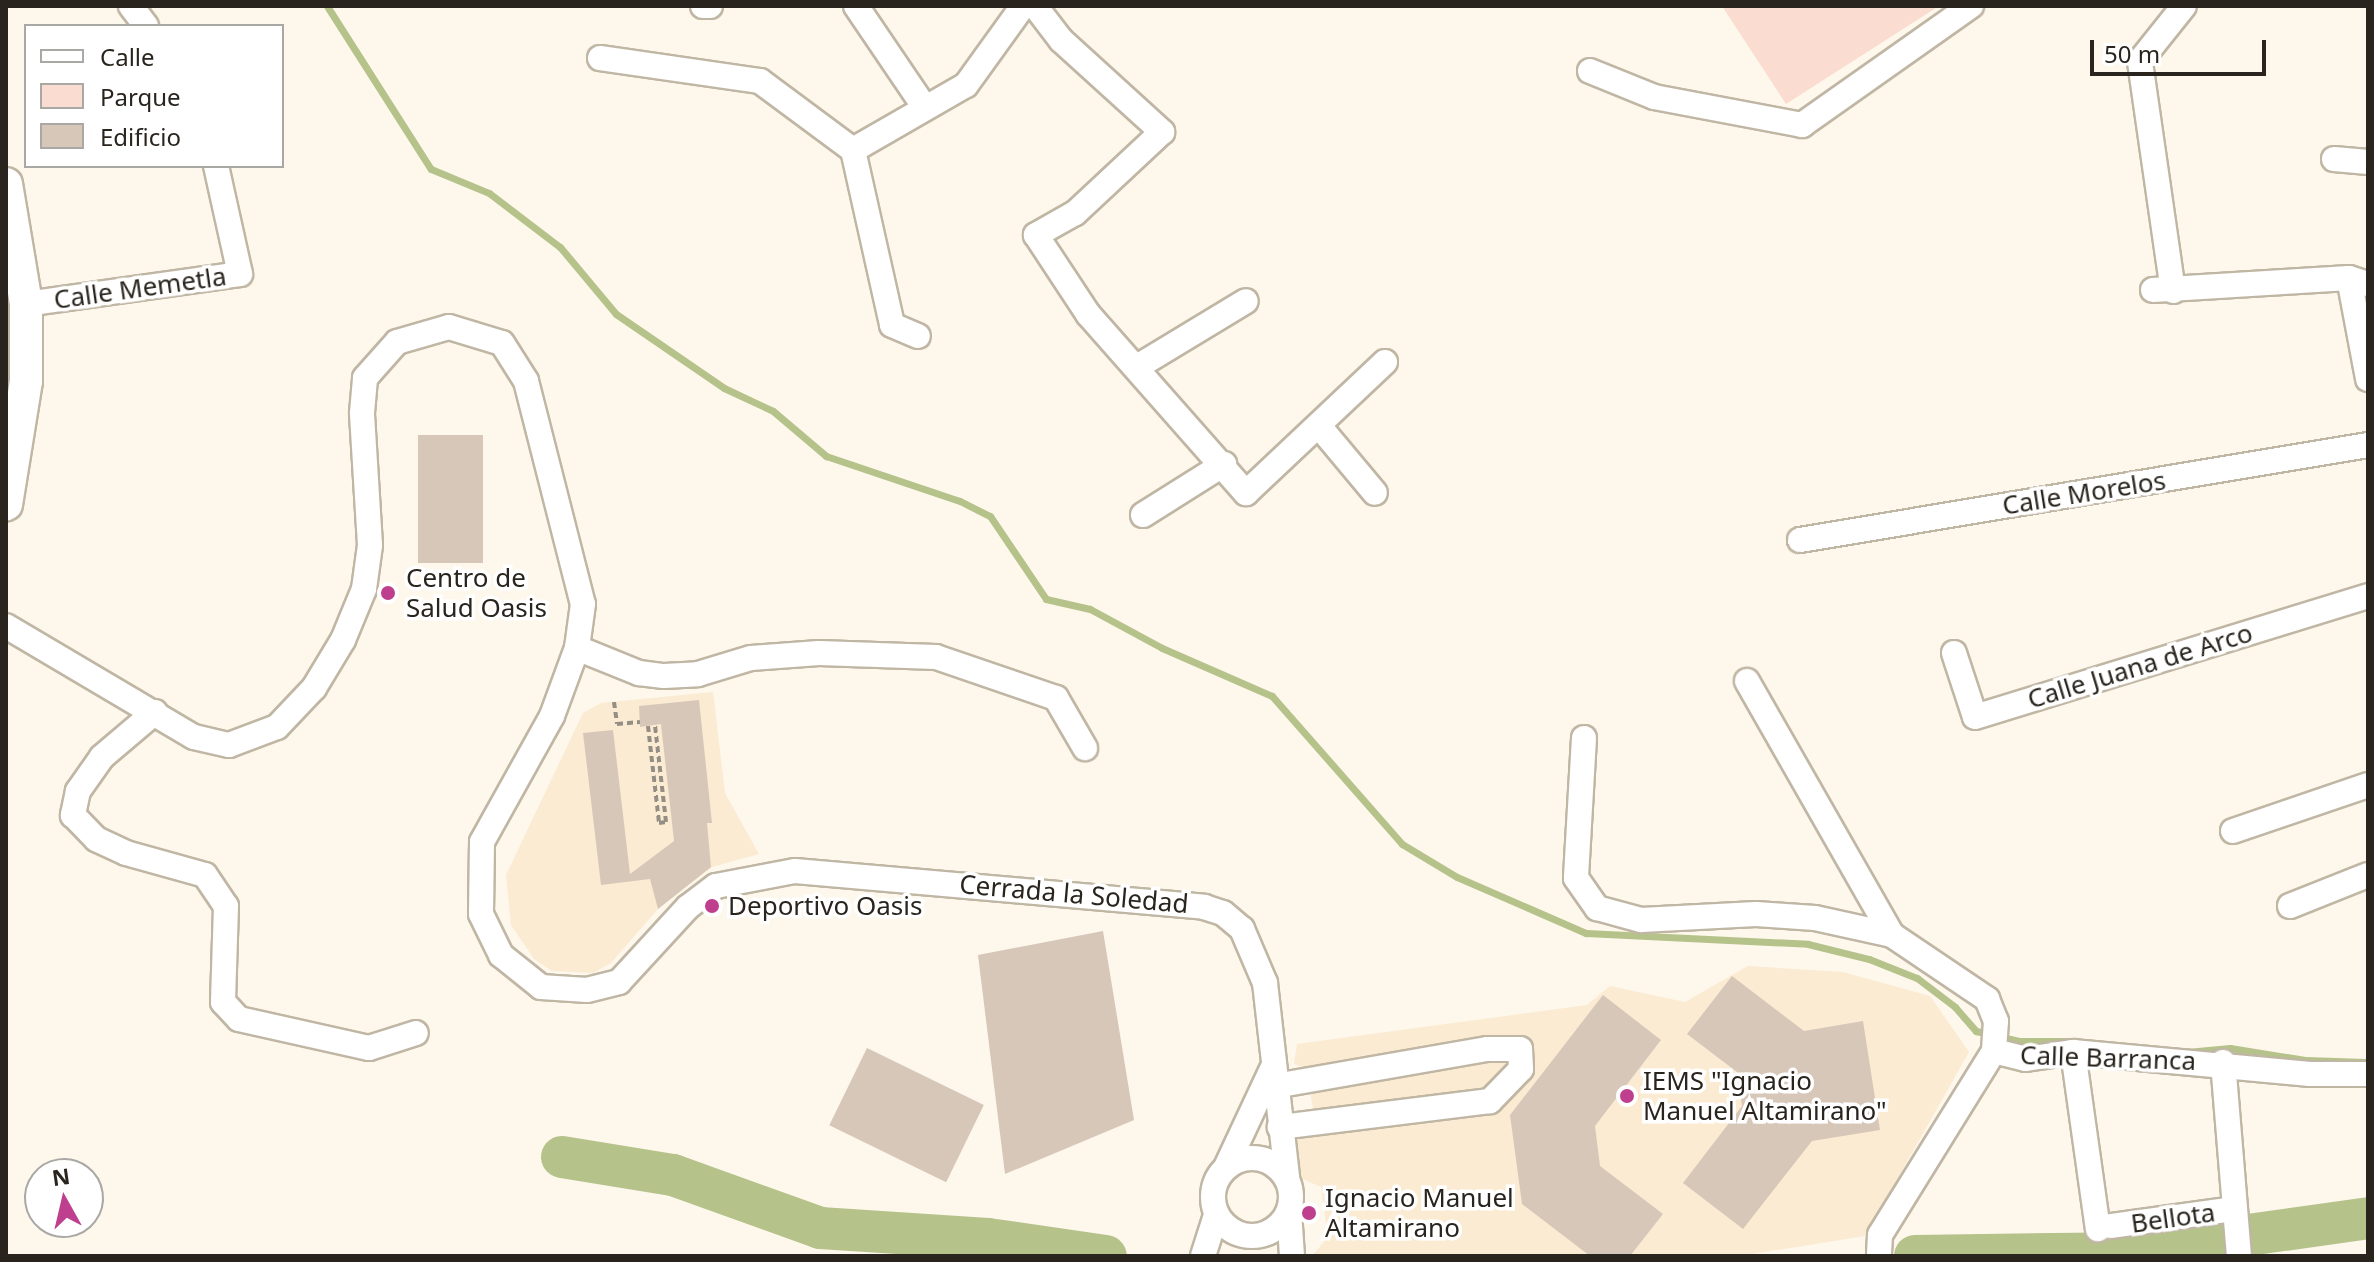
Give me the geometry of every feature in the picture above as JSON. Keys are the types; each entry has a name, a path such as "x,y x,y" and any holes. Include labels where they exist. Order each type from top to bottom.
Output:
{"main road":[{"path":"6,184 26,304 26,381 6,504"}],"street":[{"path":"131,6 144,24"},
{"path":"703,6 710,6"},
{"path":"856,6 925,108"},
{"path":"853,150 966,85 1023,6"},
{"path":"1035,6 1061,40 1162,132 1075,213 1036,235 1088,314 1224,464 1246,493 1385,362"},
{"path":"1590,71 1654,97 1802,125 1971,6"},
{"path":"2184,6 2140,61 2163,290 2359,281 2368,379"},
{"path":"600,58 760,81 853,150 892,325 918,336"},
{"path":"2334,159 2368,162"},
{"name":"Calle Memetla","path":"26,304 240,274 216,168"},
{"path":"1137,367 1246,301"},
{"name":"Cerrada la Soledad","path":"6,626 194,737 229,745 277,727 314,688 343,640 364,589 370,545 362,413 365,378 397,342 449,327 502,343 526,381 583,604 577,648 552,716 482,842 478,873 481,914 501,955 541,987 587,990 619,982 688,907 716,886 753,875 834,873 1175,902 1223,913 1253,946 1265,983 1287,1177"},
{"path":"1319,426 1375,493"},
{"name":"Calle Morelos","path":"1800,540 2368,445"},
{"path":"1143,515 1224,464"},
{"name":"Calle Juana de Arco","path":"1954,653 1975,717 2368,596"},
{"path":"577,648 639,673 664,676 698,674 751,658 819,653 936,657 1056,698 1085,748"},
{"path":"1747,681 1892,935"},
{"path":"155,712 102,757 78,791 73,815 96,839 126,853 205,875 226,906 223,1002 239,1019 369,1048 416,1033"},
{"path":"1584,738 1576,878 1597,908 1641,920 1756,914 1815,918 1892,935 1987,999 1996,1021 1994,1050 1880,1246"},
{"path":"2233,831 2368,785"},
{"path":"2290,906 2368,875"},
{"path":"1203,1256 1216,1215 1213,1188 1274,1076 1487,1049 1520,1049 1521,1069 1490,1101 1280,1127"},
{"name":"Calle Barranca","path":"1994,1050 2026,1059 2073,1052 2223,1062 2310,1074 2368,1074"},
{"name":"Bellota","path":"2073,1052 2105,1227 2234,1213"},
{"path":"2223,1062 2239,1256"},
{"path":"1227,1165 1239,1159 1266,1160 1287,1177 1292,1256"},
{"path":"1216,1215 1225,1226 1248,1236 1273,1231 1289,1211"}],"path":[{"path":"614,702 617,724 640,722"},
{"path":"648,726 659,823 666,822 655,726"}],"shaded area":[{"path":"713,692 725,793 759,854 712,867 658,909 611,963 593,973 552,971 534,959 511,925 506,875 583,713 601,703"},
{"name":"IEMS \"Ignacio Manuel Altamirano\"","path":"1748,966 1843,972 1930,996 1969,1052 1865,1236 1740,1256 1312,1256 1328,1237 1321,1187 1296,1176 1295,1134 1316,1125 1306,1068 1294,1064 1297,1044 1587,1005 1610,986 1685,1002"}],"green space":[{"path":"1722,6 1939,6 1786,104"}],"building":[{"path":"418,435 483,435 483,563 418,563"},
{"path":"699,700 712,823 707,823 711,867 658,909 650,879 601,885 583,733 613,730 630,874 674,841 661,724 640,727 639,706"},
{"path":"1103,931 1134,1120 1005,1174 978,955"},
{"path":"1732,976 1804,1031 1863,1021 1880,1130 1812,1141 1743,1229 1683,1183 1742,1106 1737,1072 1687,1034"},
{"path":"1603,995 1661,1040 1595,1126 1600,1166 1663,1214 1630,1256 1590,1256 1522,1204 1510,1115"},
{"path":"867,1048 984,1105 946,1182 829,1125"}],"waterway":[{"path":"327,6 431,169 489,193 560,247 616,314 724,388 773,411 826,456 960,501 990,516 1046,599 1090,609 1162,648 1272,696 1402,844 1457,877 1586,933 1808,944 1869,959 1917,978 1955,1007 1976,1031 2019,1041 2076,1041"},
{"path":"2187,1052 2230,1048 2305,1060 2365,1062"},
{"path":"562,1157 673,1175 820,1228 988,1239 1106,1256"},
{"path":"1915,1256 2120,1253 2368,1218"}],"place":[{"name":"Centro de Salud Oasis","path":"388,593"},
{"name":"Deportivo Oasis","path":"712,906"},
{"name":"IEMS \"Ignacio Manuel Altamirano\"","path":"1627,1096"},
{"name":"Ignacio Manuel Altamirano","path":"1309,1213"}]}
